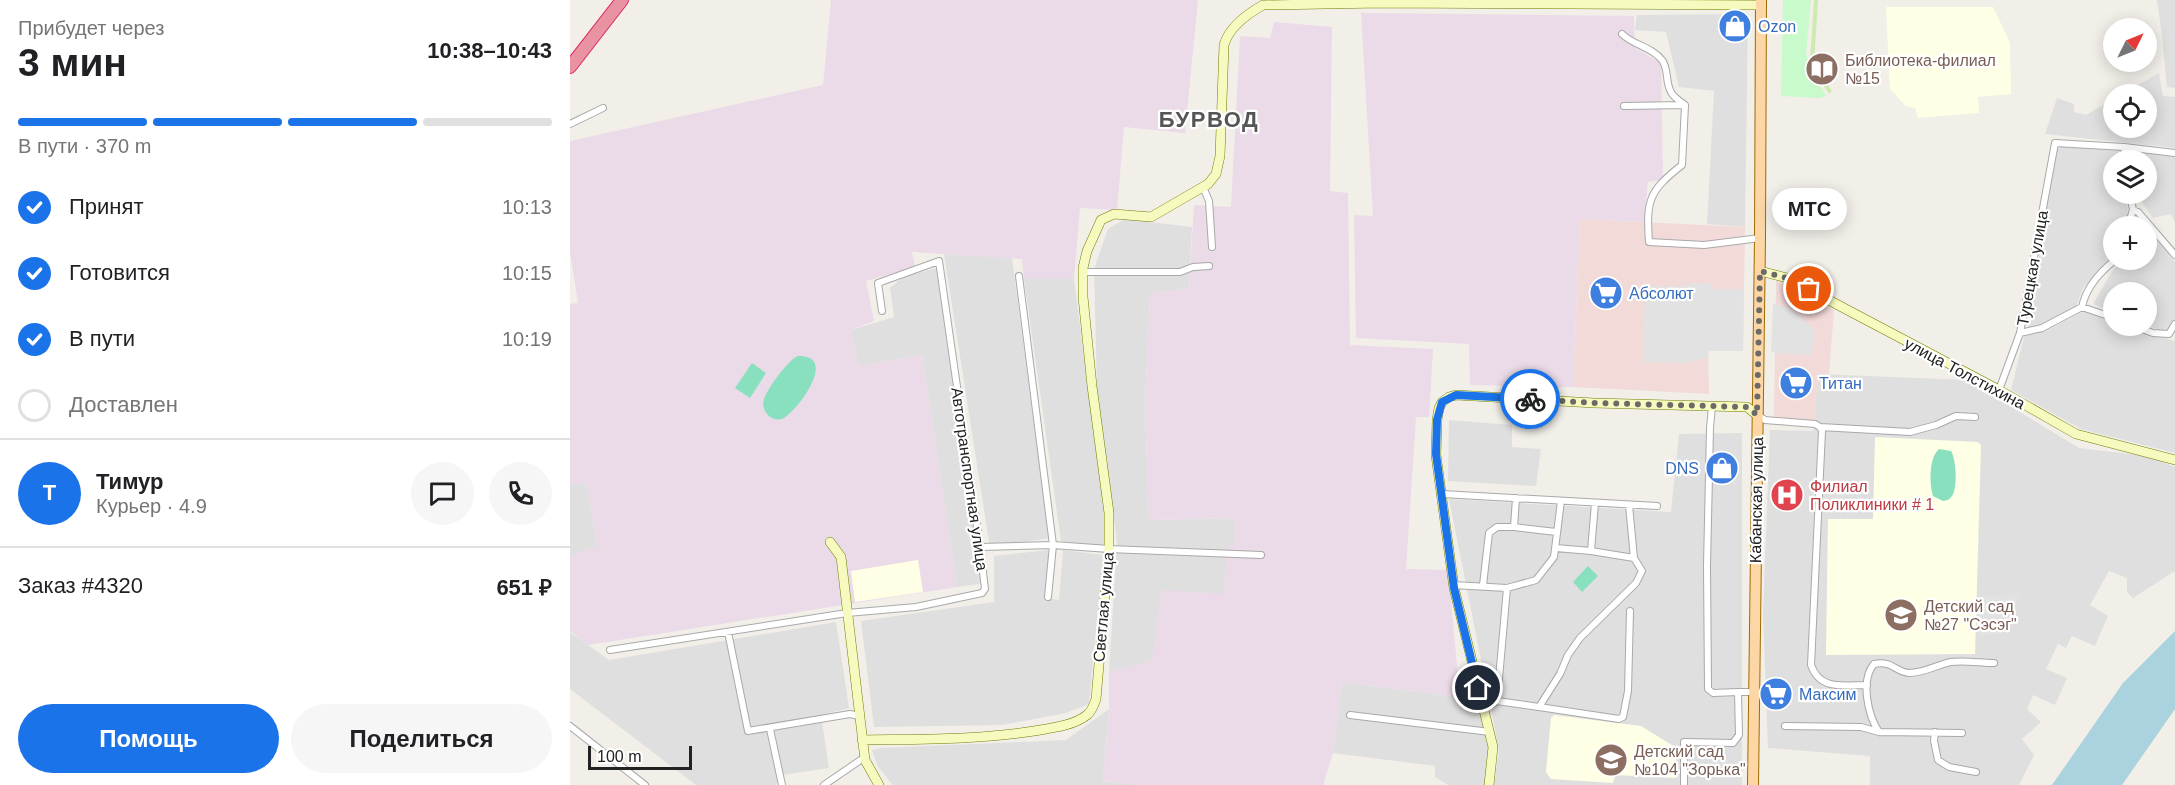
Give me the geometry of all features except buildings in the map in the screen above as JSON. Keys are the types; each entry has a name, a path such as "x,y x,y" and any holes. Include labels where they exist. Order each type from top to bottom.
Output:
{"highway":[{"path":"570,66 622,0"}],"main road":[{"name":"Кабанская улица","path":"1753,785 1761,2"}],"street":[{"path":"1212,247 1209,201 1203,187 1216,174 1220,156 1224,45 1227,36 1235,26 1263,5 1761,2"},
{"path":"1622,34 1633,43 1660,57 1665,64 1671,92 1685,105 1682,165 1653,192 1649,207 1649,242 1704,245 1760,238"},
{"path":"1624,106 1685,105"},
{"path":"570,124 603,108"},
{"name":"Турецкая улица","path":"1999,390 2020,333 2055,143 2124,147"},
{"path":"2124,150 2124,147 2175,153"},
{"name":"Светлая улица","path":"862,740 955,740 1002,736 1063,726 1087,715 1094,707 1109,549 1109,513 1084,327 1083,270 1087,251 1101,220 1114,214 1151,217 1203,187"},
{"path":"2131,216 2132,204"},
{"path":"2133,210 2138,212 2175,255"},
{"name":"Автотранспортная улица","path":"610,650 847,613 916,606 982,594 985,589 980,547 939,261 878,283 882,311"},
{"path":"1083,270 1180,272 1193,267 1209,266"},
{"path":"2082,307 2085,293 2104,270"},
{"name":"улица Толстихина","path":"1760,271 1787,278 1999,390 2076,434 2175,460"},
{"path":"1019,276 1053,545 1048,597"},
{"path":"2020,333 2042,328 2082,307 2103,314"},
{"path":"2157,332 2169,334 2175,324"},
{"path":"1489,785 1493,747 1453,585 1436,454 1437,420 1442,402 1456,395 1594,403 1747,407 1765,420 1815,424 1820,427 1910,432 1936,425 1956,416 1975,417"},
{"path":"1712,406 1707,554 1708,689 1713,693 1754,693"},
{"path":"1820,427 1822,431 1811,665 1814,676 1831,685 1867,685"},
{"path":"1442,494 1656,506"},
{"path":"1514,527 1516,498"},
{"path":"1453,585 1507,588 1536,580 1554,557 1561,501"},
{"path":"1591,551 1595,503"},
{"path":"1539,707 1580,638 1636,583 1642,571 1634,558 1629,505"},
{"path":"1483,585 1489,533 1497,527 1556,532"},
{"path":"830,542 841,557 865,757 879,785"},
{"path":"980,547 1053,545 1261,555"},
{"path":"1556,548 1634,558"},
{"path":"1497,701 1507,588"},
{"path":"1483,710 1497,701 1619,719 1623,717 1628,691 1630,611"},
{"path":"728,632 748,731 850,714 859,716"},
{"path":"1879,732 1872,723 1867,685 1871,667 1877,663 1890,663 1900,671 1909,673 1929,671 1949,663 1994,663"},
{"path":"1684,785 1684,741 1733,743 1740,735 1738,692"},
{"path":"1350,716 1490,732"},
{"path":"570,726 645,785"},
{"path":"1785,726 1861,727 1879,732 1962,733"},
{"path":"770,729 782,785"},
{"path":"1935,732 1934,741 1938,760 1949,767 1976,772"},
{"path":"824,785 865,757"}],"shaded area":[{"path":"831,0 1198,0 1185,133 1124,127 1117,210 1080,208 1074,279 1024,279 1022,259 912,252 915,267 866,281 874,321 851,330 858,366 922,355 957,587 588,645 570,631 570,556 597,546 587,483 570,485 570,304 578,303 570,252 570,141 823,85"},
{"path":"2157,0 2175,0 2175,88 2167,87"},
{"path":"1886,7 1993,7 2010,43 2011,94 1978,97 1979,113 1918,118 1915,108 1906,106 1890,89"},
{"path":"1361,13 1634,16 1635,48 1661,63 1663,180 1648,182 1644,222 1580,219 1573,387 1470,385 1469,344 1356,338 1354,215 1373,216"},
{"path":"1748,14 1745,227 1707,224 1714,91 1679,87 1666,32 1635,30 1637,15"},
{"path":"1274,22 1332,27 1330,191 1348,193 1350,345 1433,349 1429,417 1416,417 1406,569 1448,570 1460,697 1342,682 1333,753 1323,785 1143,785 1103,781 1109,709 1109,672 1152,661 1161,590 1224,594 1227,545 1234,545 1235,518 1149,520 1145,406 1150,293 1189,289 1194,205 1231,207 1240,36 1270,38"},
{"path":"2159,73 2163,96 2175,97 2175,148 2045,134 2057,98 2074,104 2074,112 2086,115 2103,105 2103,138 2157,138 2157,84 2140,84"},
{"path":"2064,145 2121,150 2103,150 2103,204 2127,204 2128,214 2128,216 2103,216 2103,268 2083,288 2075,309 2038,326 2028,328 2055,151"},
{"path":"2157,154 2175,156 2175,223 2171,214 2152,216 2143,204 2157,204"},
{"path":"1125,219 1192,227 1189,289 1150,293 1145,406 1149,520 1236,518 1234,545 1227,545 1225,594 1153,661 1109,672 1117,543 1097,388 1094,269 1108,229"},
{"path":"1580,219 1745,227 1743,351 1708,351 1709,394 1573,387"},
{"path":"2157,240 2175,262 2175,323 2166,333 2157,329 2157,282 2106,282 2114,270 2157,270"},
{"path":"944,254 1012,258 1049,538 990,548"},
{"path":"937,268 983,578 979,584 957,587 922,355 858,366 851,330 894,317 890,288 903,277"},
{"path":"1024,279 1074,279 1109,550 1061,541"},
{"path":"1776,280 1834,310 1829,374 1818,374 1814,421 1774,417"},
{"path":"1711,283 1712,289 1744,289 1743,351 1709,351 1708,357 1686,363 1643,362 1645,286 1682,287 1685,284"},
{"path":"2103,287 2103,308 2093,304"},
{"path":"1773,304 1788,307 1814,329 1812,356 1771,352"},
{"path":"2084,311 2103,318 2103,336 2157,335 2175,341 2175,453 2081,429 2011,390 2025,333 2046,331"},
{"path":"1818,374 1967,380 2079,448 2147,456 2175,467 2175,571 2133,598 2127,592 2127,578 2109,571 2090,605 2108,616 2095,646 2072,636 2066,648 2058,644 2046,669 2067,678 2055,705 2033,695 2027,709 2041,722 2022,739 2034,755 2019,785 1870,785 1870,756 1768,748 1763,613 1770,430 1813,431"},
{"path":"1449,420 1512,425 1512,447 1541,449 1536,486 1448,481"},
{"path":"1742,433 1742,785 1494,785 1499,750 1449,499 1671,512 1679,434"},
{"path":"1875,437 1978,442 1981,445 1975,654 1826,655 1828,519 1873,519"},
{"path":"587,483 597,547 570,556 570,485"},
{"path":"1048,550 1048,598 1059,600 1063,550 1103,555 1089,704 1066,713 1002,725 874,727 861,621 994,602 994,556"},
{"path":"918,560 923,592 855,602 851,571"},
{"path":"2020,595 2001,634 1979,635 1979,596"},
{"path":"836,622 849,708 821,715 829,768 782,775 776,785 696,785 570,689 570,632 609,660"},
{"path":"1342,682 1475,699 1490,747 1486,785 1448,785 1435,777 1435,766 1333,753"},
{"path":"1109,709 1103,781 1143,785 893,785 878,767 872,750 1066,740"},
{"name":"Детский сад №104 \"Зорька\"","path":"1554,715 1641,726 1675,747 1676,778 1615,775 1613,783 1551,779 1546,772 1551,718"}],"green space":[{"path":"1783,0 1811,0 1806,54 1811,70 1826,96 1819,98 1781,96"},
{"path":"1814,0 1818,0 1814,65 1832,91 1829,94 1813,70 1810,61"},
{"path":"798,356 810,358 815,365 815,375 795,408 782,419 773,419 765,410 764,399 778,375"},
{"path":"752,363 766,373 750,398 735,388"},
{"path":"1939,449 1951,451 1955,466 1954,492 1949,499 1943,501 1933,496 1931,485 1933,458"},
{"path":"1588,566 1598,576 1582,592 1573,582"}],"water":[{"path":"2175,631 2175,709 2122,785 2052,785 2123,683"}],"way so far":[{"path":"1530,399 1747,407 1757,415 1760,271 1787,278 1809,289"}],"place":[{"name":"Ozon","path":"1735,26"},
{"name":"Библиотека-филиал №15","path":"1822,69"},
{"name":"МТС","path":"1809,289"},
{"name":"Абсолют","path":"1606,293"},
{"name":"Титан","path":"1796,383"},
{"name":"DNS","path":"1722,468"},
{"name":"Филиал Поликлиники # 1","path":"1787,495"},
{"name":"Детский сад №27 \"Сэсэг\"","path":"1901,615"},
{"name":"Максим","path":"1776,694"},
{"name":"Детский сад №104 \"Зорька\"","path":"1611,760"}],"district":[{"name":"БУРВОД","path":"1209,119"}],"route":[{"path":"1478,688 1453,585 1436,454 1439,408 1442,402 1456,395 1530,399"}]}
